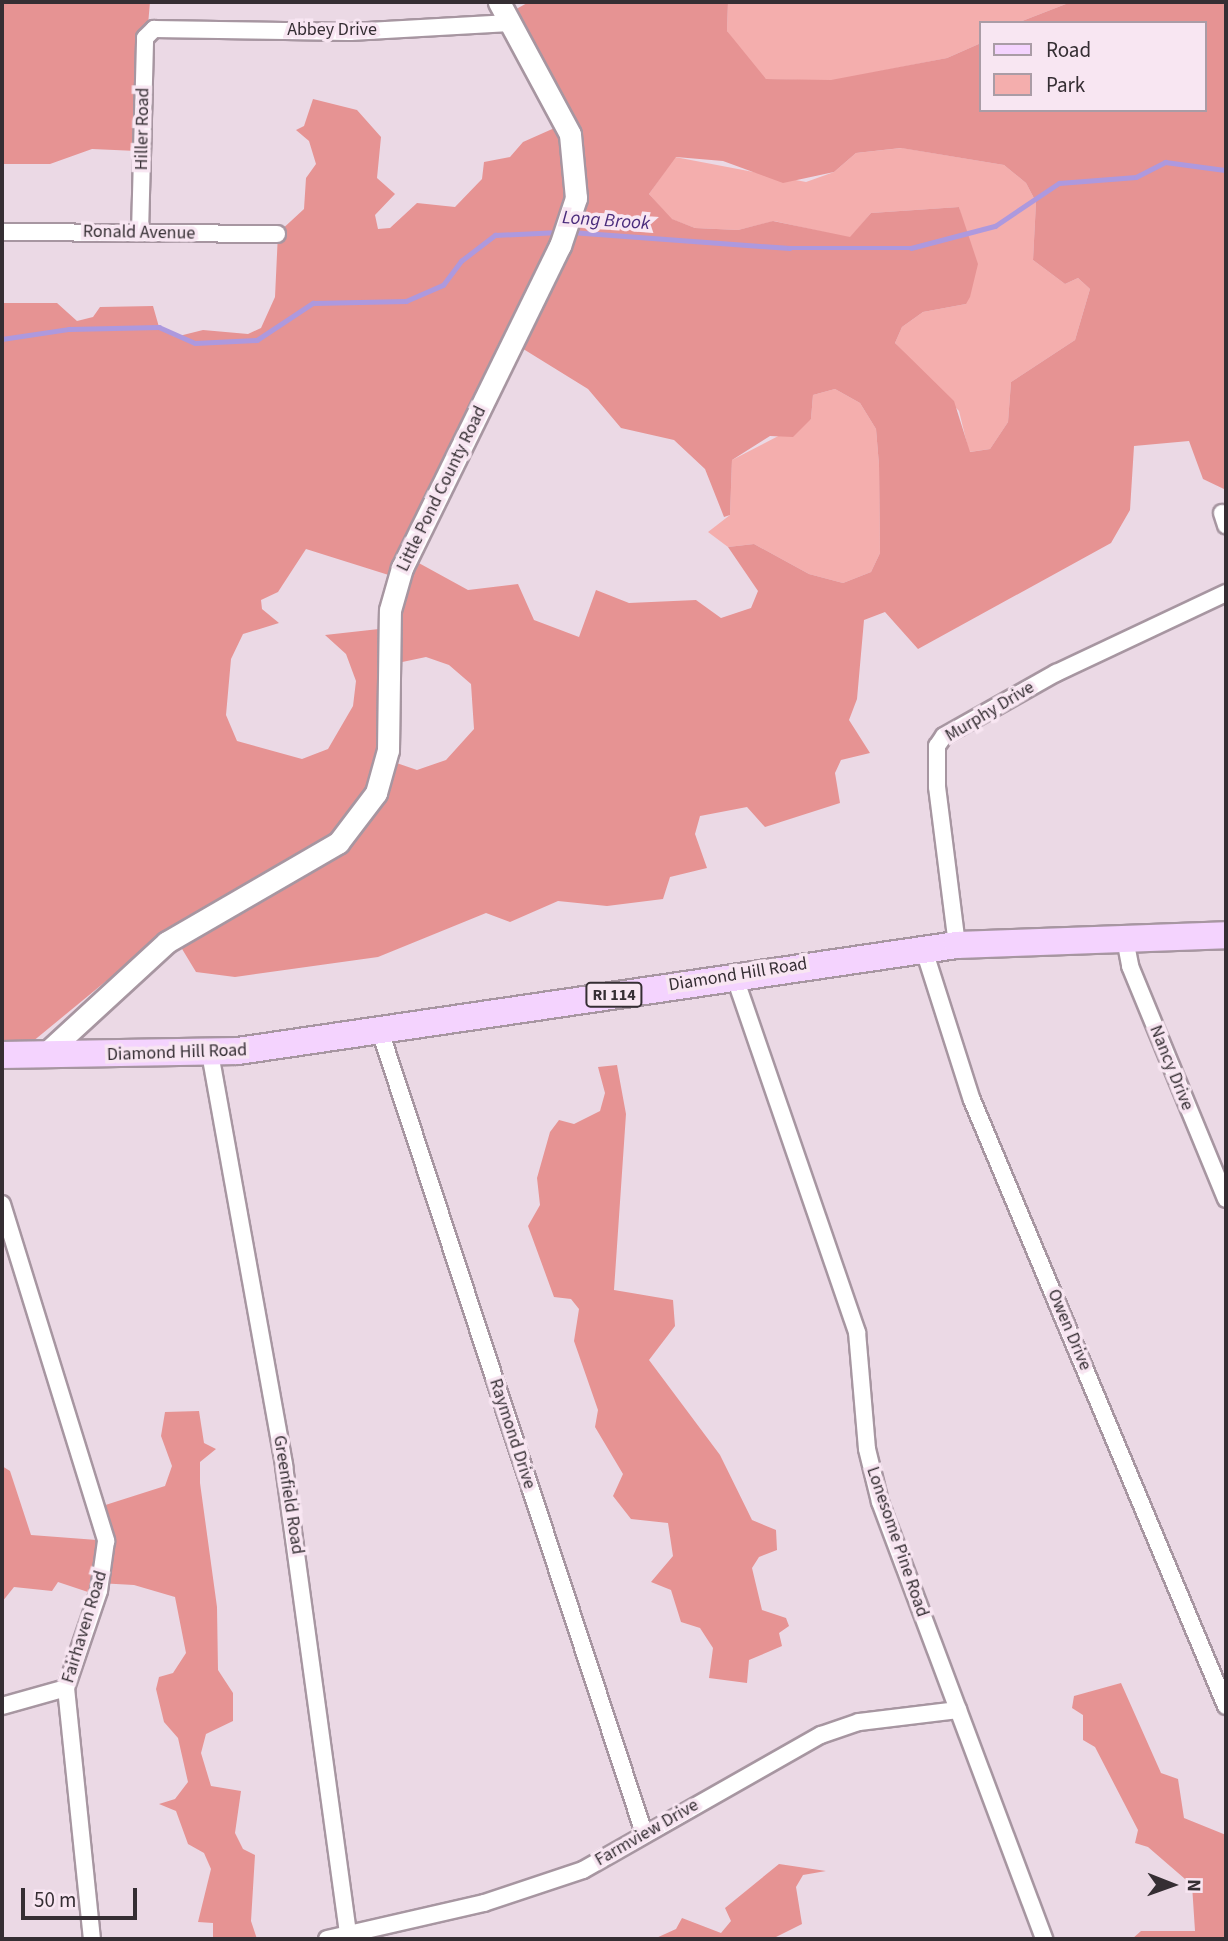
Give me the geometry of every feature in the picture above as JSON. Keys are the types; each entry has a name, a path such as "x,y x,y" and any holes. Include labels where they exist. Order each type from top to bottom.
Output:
{"main road":[{"name":"Diamond Hill Road","path":"2,1055 210,1053 381,1034 734,975 957,945 1124,934 1226,935"}],"street":[{"name":"Little Pond County Road","path":"43,1056 167,942 338,843 376,793 387,750 390,610 402,568 560,246 576,198 570,134 499,2"},
{"name":"Abbey Drive","path":"154,29 350,32 510,23"},
{"name":"Hiller Road","path":"141,233 145,38 154,29"},
{"name":"Ronald Avenue","path":"2,232 277,234"},
{"name":"Murphy Drive","path":"957,945 937,787 937,746 944,736 1056,673 1226,593"},
{"name":"Nancy Drive","path":"1124,934 1130,966 1226,1199"},
{"name":"Owen Drive","path":"923,950 972,1100 1226,1706"},
{"name":"Lonesome Pine Road","path":"734,975 848,1298 863,1361 872,1475 1044,1939"},
{"name":"Raymond Drive","path":"381,1034 644,1833"},
{"name":"Greenfield Road","path":"210,1053 285,1466 348,1935"},
{"name":"Fairhaven Road","path":"2,1203 103,1518 99,1591 66,1688 92,1939"},
{"path":"2,1706 66,1688"},
{"name":"Farmview Drive","path":"327,1939 544,1885 821,1735 859,1723 958,1710"}],"green space":[{"path":"728,2 1071,2 1022,21 979,21 979,44 947,58 831,81 766,79 754,72 727,31"},
{"path":"902,148 1004,165 1026,183 1036,202 1033,260 1065,284 1078,278 1090,289 1075,340 1011,382 1008,422 990,449 969,452 959,411 895,343 902,327 923,312 966,304 968,243 959,207 871,213 850,238 774,221 738,230 695,228 671,219 649,194 675,157 806,182 834,172 856,153"},
{"path":"835,389 860,403 876,429 879,465 880,553 871,572 843,583 809,574 754,544 728,547 708,532 730,515 732,460 811,419 813,395"}],"shaded area":[{"path":"2,2 150,2 137,151 92,149 50,164 2,164"},
{"path":"529,2 728,2 727,31 766,79 831,80 947,58 979,44 979,112 1207,112 1207,21 1022,21 1071,2 1226,2 1226,490 1203,479 1189,441 1134,446 1130,510 1111,543 918,649 885,612 864,620 857,699 849,720 870,753 841,760 835,773 840,803 765,827 747,807 700,816 695,834 707,868 670,877 663,899 607,906 558,901 510,922 486,913 378,957 235,977 196,972 176,939 105,982 26,1047 2,1055 2,303 57,303 77,321 93,317 100,307 153,306 159,327 175,337 203,330 248,334 261,328 275,297 278,233 304,209 306,178 316,164 309,141 296,130 304,126 313,99 357,110 381,137 377,178 395,194 375,215 378,229 390,228 417,203 455,207 482,179 484,162 510,157 523,142 559,126 505,15","holes":["901,148 1004,165 1026,183 1036,202 1033,260 1065,284 1078,278 1090,289 1075,340 1011,382 1008,422 990,449 970,452 954,401 895,343 902,327 923,312 966,304 970,297 978,264 959,207 871,213 850,237 773,221 738,230 695,228 672,219 649,194 676,157 723,161 783,183 834,172 856,153","512,342 588,389 621,428 674,440 705,469 724,517 730,515 732,460 770,436 793,437 811,419 813,395 835,389 860,403 876,429 879,465 880,553 871,572 843,583 809,574 754,544 728,547 758,591 751,608 721,618 696,600 629,603 596,590 579,637 534,620 518,584 468,590 406,556","306,549 395,577 388,628 325,635 346,654 356,681 353,706 328,749 302,759 237,741 226,715 231,659 243,634 279,623 262,609 261,600 278,592","426,657 449,665 471,684 474,729 446,760 417,770 382,758 388,665"]},
{"path":"617,1065 626,1114 614,1290 673,1300 675,1326 649,1360 720,1455 752,1520 776,1530 777,1550 759,1557 752,1568 762,1610 786,1618 789,1626 779,1633 782,1646 749,1660 747,1683 709,1678 713,1648 700,1628 681,1622 671,1590 651,1582 673,1556 668,1523 631,1519 613,1496 623,1474 595,1427 598,1410 574,1341 579,1309 571,1299 554,1297 528,1226 540,1205 537,1178 550,1132 559,1120 574,1124 600,1111 605,1093 598,1067"},
{"path":"199,1411 204,1443 216,1449 200,1462 200,1483 217,1607 218,1670 233,1693 233,1721 206,1734 201,1753 211,1786 241,1791 235,1833 243,1849 255,1855 251,1921 257,1939 213,1939 213,1923 198,1922 211,1869 204,1853 188,1844 176,1811 159,1804 175,1799 188,1782 178,1738 164,1722 156,1689 159,1677 173,1673 186,1653 175,1597 134,1585 98,1583 91,1593 58,1582 52,1591 14,1587 2,1602 2,1466 10,1471 31,1535 97,1540 96,1508 165,1486 172,1466 161,1436 165,1412"},
{"path":"1121,1683 1161,1773 1178,1779 1184,1818 1226,1835 1226,1939 1132,1939 1141,1931 1195,1931 1192,1885 1148,1847 1135,1843 1138,1830 1095,1747 1083,1740 1083,1715 1072,1708 1074,1696"},
{"path":"779,1864 826,1871 803,1875 796,1887 802,1924 772,1939 654,1939 676,1929 682,1918 721,1933 731,1921 725,1908"}],"waterway":[{"name":"Long Brook","path":"571,232 789,248 911,248 995,226 1059,183 1136,177 1165,162 1226,170"},
{"name":"Long Brook","path":"2,339 69,329 159,327 195,343 257,340 313,303 406,301 443,285 461,261 495,235 559,232"}]}
